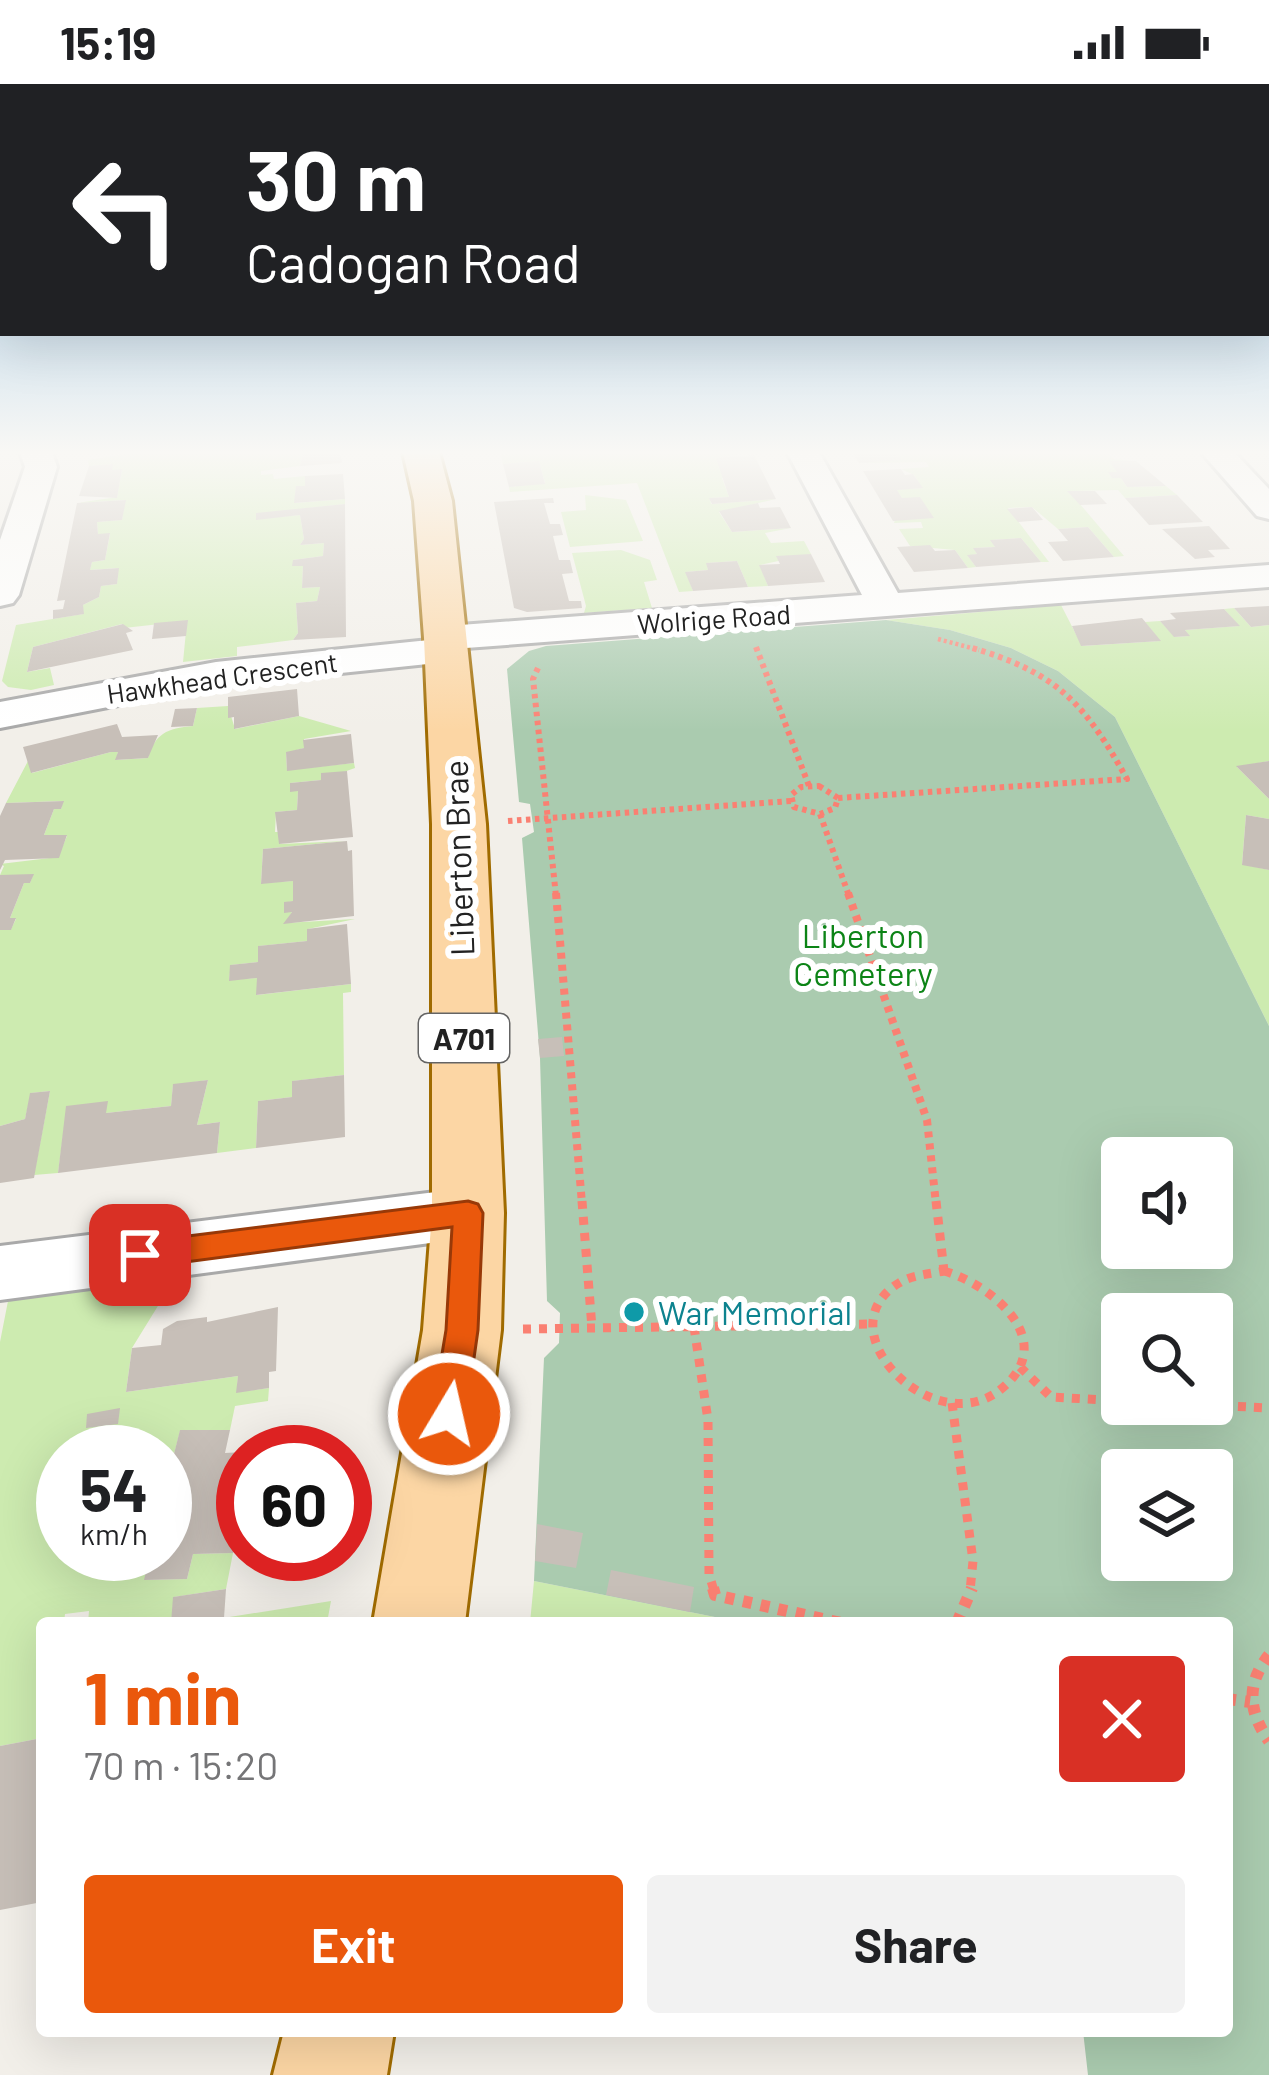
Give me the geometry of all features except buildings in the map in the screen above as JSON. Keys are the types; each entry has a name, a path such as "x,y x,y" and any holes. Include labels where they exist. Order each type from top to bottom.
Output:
{"main road":[{"name":"Liberton Brae","path":"419,1617 462,1330 468,1213 459,824 437,545"},
{"path":"330,2075 338,2037"}],"street":[{"path":"854,545 886,604"},
{"name":"Wolrige Road","path":"447,644 886,604 1269,576"},
{"name":"Hawkhead Crescent","path":"0,716 200,676 447,644"},
{"path":"0,1273 468,1213"}],"path":[{"path":"791,801 795,791 809,786 827,789 838,798 1126,779 1096,724 1059,688 997,657 917,636"},
{"path":"774,640 754,642 809,786"},
{"path":"545,662 533,679 550,818 592,1328"},
{"path":"459,824 791,801 801,811 820,814 835,808 838,798"},
{"path":"820,814 927,1120 944,1271"},
{"path":"944,1271 972,1279 997,1295 1015,1317 1023,1342 1020,1367 1006,1388 981,1400 952,1403 920,1395 893,1375 876,1350 871,1324 877,1300 893,1283 916,1273 944,1271"},
{"path":"462,1330 871,1324"},
{"path":"694,1328 706,1404 709,1574 715,1594 816,1617"},
{"path":"1020,1367 1051,1397 1101,1400"},
{"path":"952,1403 973,1561 972,1587 960,1617"},
{"path":"1233,1406 1269,1408"},
{"path":"1269,1655 1252,1672 1250,1702 1269,1741"},
{"path":"1233,1700 1250,1702"}],"green space":[{"path":"108,545 324,545 323,556 293,560 293,566 303,566 302,588 320,587 317,601 296,603 298,633 293,640 237,647 237,656 183,662 187,621 124,628 122,624 33,647 27,672 50,668 54,685 31,690 8,687 2,681 16,625 83,614 83,605 99,597 101,586 117,584 118,568 62,572 90,569 92,562 105,560"},
{"path":"661,545 806,545 811,554 760,565 768,586 748,587 737,561 707,563 708,570 686,572 693,591 679,592"},
{"path":"1027,545 1036,545 1049,562 1041,562"},
{"path":"1104,545 1115,545 1124,556 1114,557"},
{"path":"910,546 995,547 974,548 977,554 968,556 976,567 968,568 955,550"},
{"path":"621,550 650,560 657,580 644,582 652,608 584,613 572,553"},
{"path":"1061,605 1082,646 1160,641 1145,622 1160,621 1175,637 1189,636 1185,630 1239,626 1224,609 1234,608 1251,627 1269,625 1269,761 1237,767 1269,799 1269,819 1246,815 1242,864 1269,870 1269,1026 1115,717 1058,671 1011,648 950,630 886,620"},
{"name":"Liberton Cemetery","path":"886,620 950,630 1011,648 1058,671 1115,717 1269,1026 1269,2075 1088,2075 1084,2037 1233,2037 1233,1617 715,1617 534,1581 544,1358 559,1343 560,1313 547,1301 540,1058 522,838 534,832 530,804 519,802 507,669 529,651 546,646"},
{"path":"228,706 235,729 299,716 351,731 304,739 304,748 286,753 287,770 354,763 355,768 321,780 290,783 290,791 298,791 297,810 276,812 275,832 279,832 280,844 347,841 263,849 261,883 293,881 293,901 284,903 284,912 292,912 285,923 355,919 308,929 307,941 259,946 258,962 231,965 229,980 257,978 257,995 351,984 351,992 343,993 344,1075 293,1081 292,1097 258,1101 256,1148 217,1153 220,1122 197,1125 208,1080 173,1085 171,1106 106,1113 67,1106 58,1173 34,1175 50,1091 31,1093 25,1119 0,1126 0,930 11,929 16,919 10,918 24,883 30,883 33,875 0,875 4,866 0,864 58,857 67,836 44,835 54,809 61,809 63,801 6,803 28,761 32,773 111,752 118,752 116,760 148,758 163,734 193,726 197,708"},
{"path":"163,1279 161,1301 132,1348 126,1392 238,1376 237,1392 269,1388 268,1401 235,1406 231,1425 216,1425 216,1430 192,1431 192,1425 36,1425 36,1581 192,1581 193,1554 216,1553 216,1581 228,1581 226,1589 174,1597 172,1617 88,1617 89,1611 36,1617 36,1739 0,1746 0,1342 8,1301"},
{"path":"534,1581 715,1617 531,1617"},
{"path":"331,1601 328,1617 230,1617"}],"place":[{"name":"War Memorial","path":"634,1312"}],"route":[{"path":"140,1255 468,1213 462,1330 449,1414"}]}
